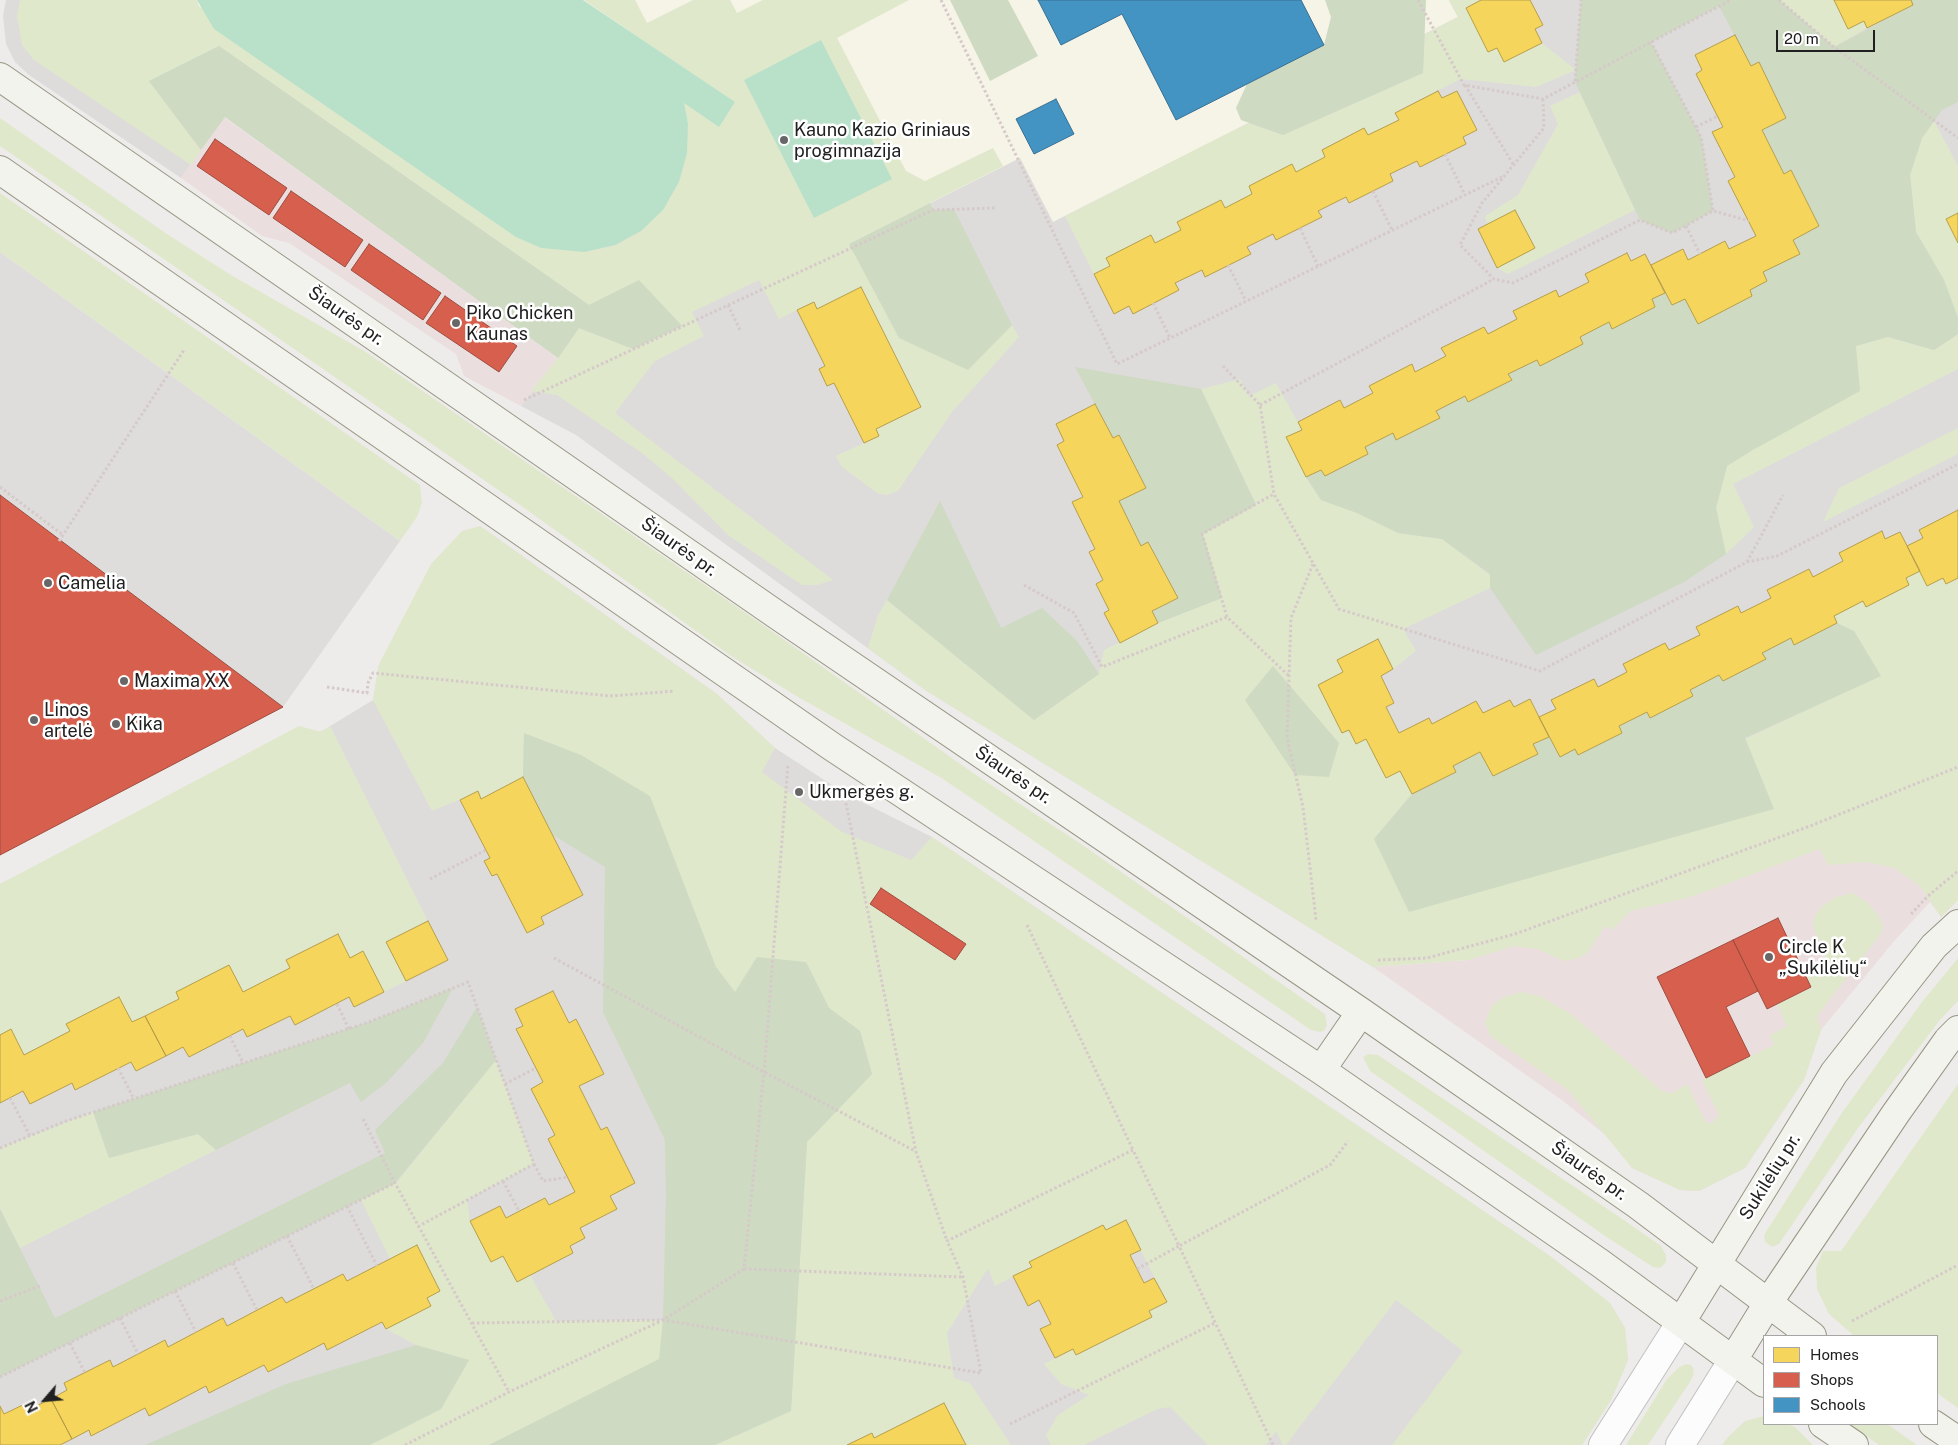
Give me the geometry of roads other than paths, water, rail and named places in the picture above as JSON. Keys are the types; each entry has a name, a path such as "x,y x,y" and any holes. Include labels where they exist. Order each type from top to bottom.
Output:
{"main road":[{"name":"Šiaurės pr.","path":"0,77 777,614 1361,1012 1638,1205 1811,1335"},
{"path":"0,170 831,746 1321,1070 1600,1263 1763,1382"},
{"name":"Sukilėlių pr.","path":"1680,1322 1834,1073 1934,946 1958,924"},
{"path":"1321,1070 1361,1012"},
{"path":"1733,1360 1768,1303 1896,1113 1948,1040 1958,1030"},
{"path":"1824,1425 1854,1445"},
{"path":"1934,1425 1958,1441"}],"street":[{"name":"Sukilėlių pr.","path":"1603,1445 1680,1322"},
{"path":"1680,1445 1733,1360"}],"place":[{"name":"Kauno Kazio Griniaus progimnazija","path":"784,140"},
{"name":"Piko Chicken Kaunas","path":"456,323"},
{"name":"Camelia","path":"48,583"},
{"name":"Maxima XX","path":"124,681"},
{"name":"Linos artelė","path":"34,720"},
{"name":"Kika","path":"116,724"},
{"name":"Ukmergės g.","path":"799,792"},
{"name":"Circle K „Sukilėlių“","path":"1769,957"}]}
